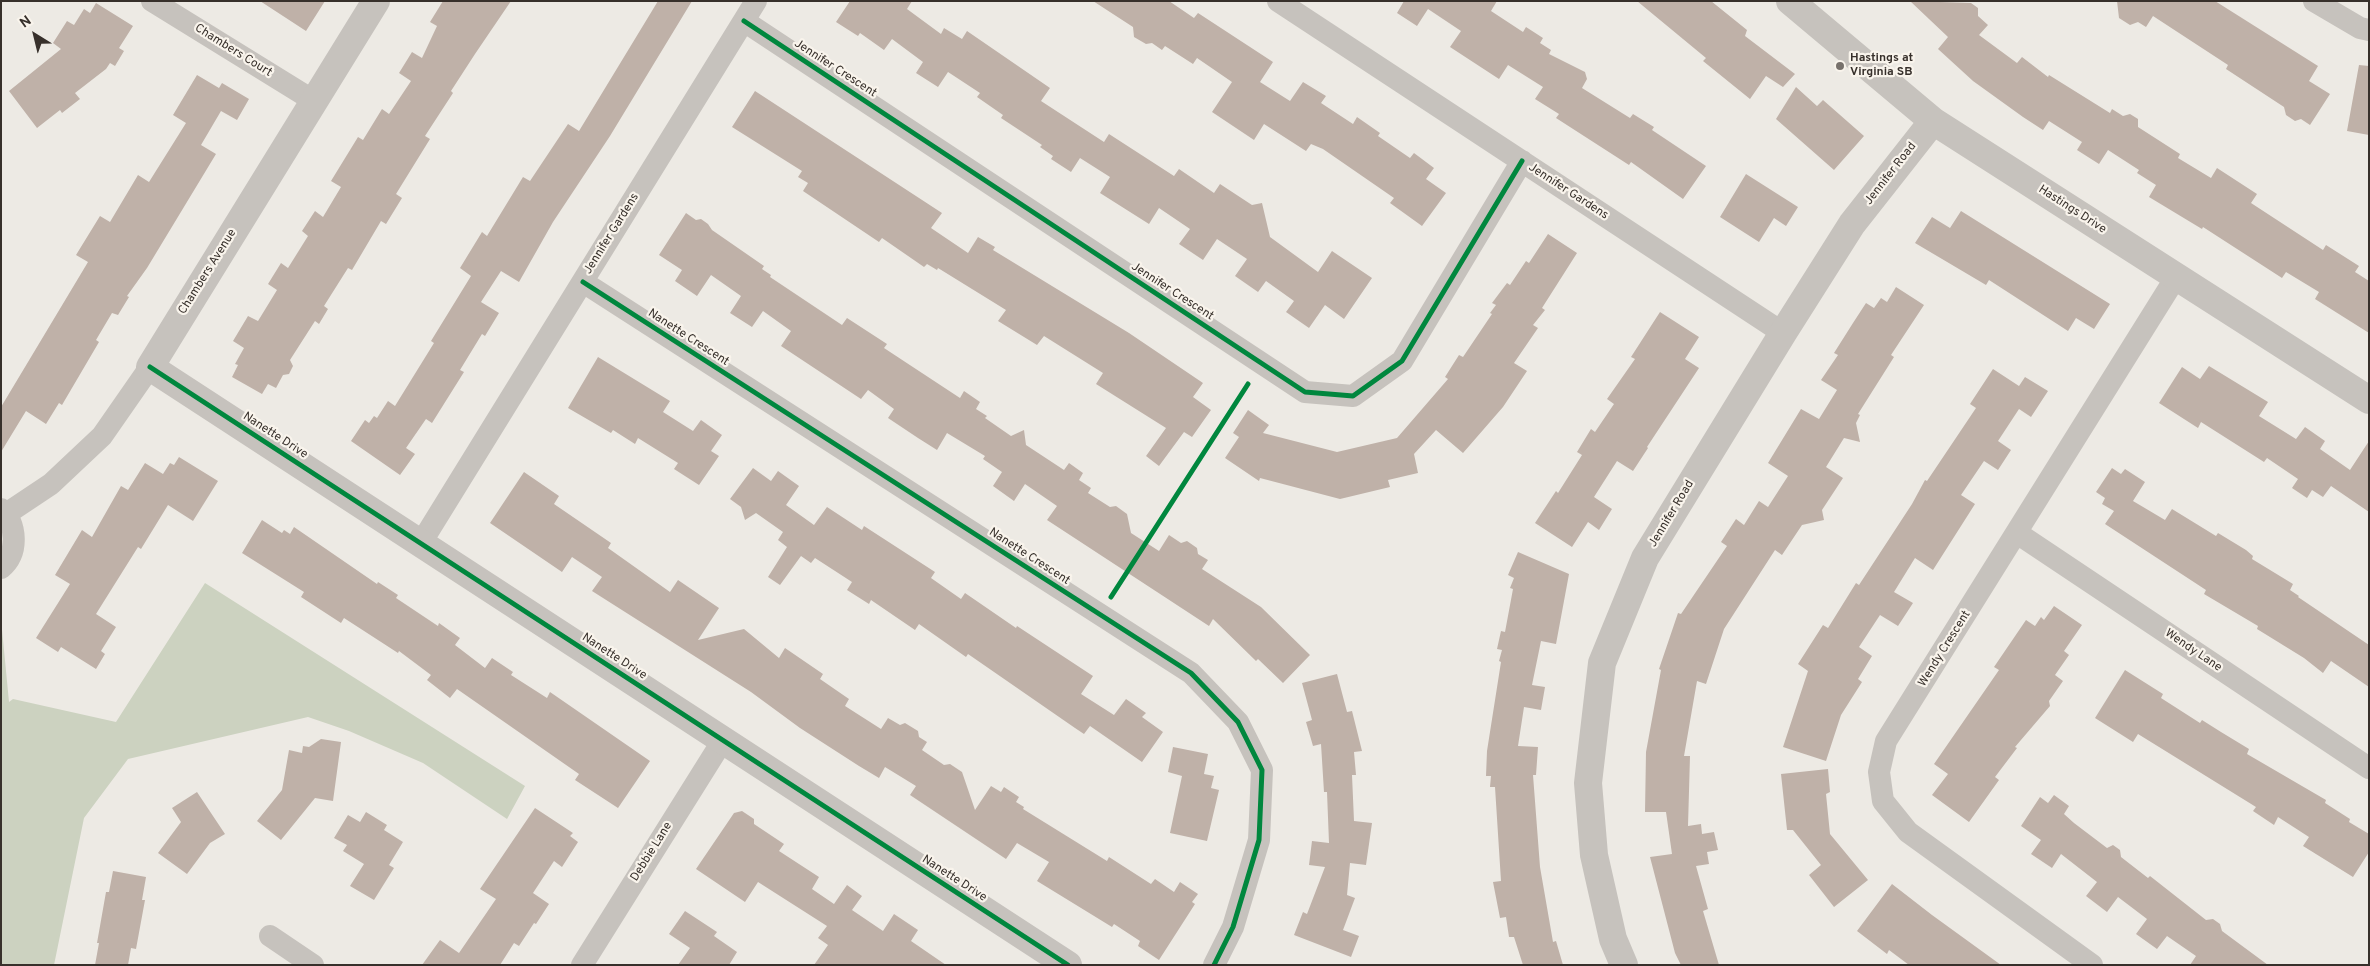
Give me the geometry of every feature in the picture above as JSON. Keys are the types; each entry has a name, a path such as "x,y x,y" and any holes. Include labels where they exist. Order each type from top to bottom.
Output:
{"street":[{"name":"Chambers Court","path":"152,1 314,101"},
{"name":"Chambers Avenue","path":"1,568 11,553 14,540 13,526 4,511 51,484 102,436 150,367 376,1"},
{"name":"Jennifer Gardens","path":"421,543 756,1"},
{"name":"Jennifer Gardens","path":"1278,1 1782,333"},
{"name":"Hastings Drive","path":"1790,1 1933,121 2369,400"},
{"path":"2314,1 2360,28 2369,30"},
{"name":"Jennifer Crescent","path":"744,20 1305,392 1353,396 1402,361 1522,161"},
{"name":"Jennifer Road","path":"1624,965 1613,938 1594,855 1589,792 1602,663 1645,558 1782,333 1852,224 1933,121"},
{"name":"Wendy Crescent","path":"2092,965 1908,832 1883,801 1879,772 1886,741 2176,277"},
{"name":"Nanette Crescent","path":"583,282 1191,673 1238,722 1262,770 1259,840 1233,927 1214,965"},
{"name":"Nanette Drive","path":"150,367 1068,965"},
{"name":"Wendy Lane","path":"2017,533 2369,768"},
{"name":"Debbie Lane","path":"582,965 723,740"},
{"path":"270,936 313,965"}],"green space":[{"path":"205,583 525,786 507,819 423,763 349,731 308,717 128,759 84,818 54,965 1,965 1,619 9,702 13,699 116,722"}],"building":[{"path":"260,1 325,1 306,31"},
{"path":"443,1 511,1 451,91 453,93 425,136 430,139 396,194 402,198 386,224 381,221 352,270 348,268 324,306 328,309 319,324 315,321 290,360 293,366 289,374 283,375 276,388 268,384 262,394 232,377 238,365 235,364 244,348 233,341 248,316 258,321 277,290 268,284 281,263 288,268 308,236 302,231 315,211 323,217 341,187 331,181 358,137 363,140 382,109 389,114 411,81 399,73 412,52 422,58 437,26 430,22"},
{"path":"658,1 692,1 610,136 553,222 519,282 501,271 481,302 499,313 485,336 482,334 460,370 464,372 432,423 426,419 406,448 415,454 400,475 351,441 365,420 369,423 374,416 377,418 388,401 395,406 434,343 431,341 471,276 460,268 482,232 487,236 523,177 530,181 568,124 579,131"},
{"path":"850,1 912,1 907,9 941,34 944,28 962,39 967,31 1050,88 1041,101 1104,142 1109,134 1174,176 1179,169 1214,193 1220,184 1252,205 1262,203 1270,237 1318,272 1332,251 1372,278 1344,319 1325,305 1309,328 1286,312 1294,301 1266,281 1258,292 1235,276 1247,259 1217,239 1203,260 1179,244 1190,229 1159,208 1149,224 1100,193 1110,177 1080,158 1071,172 1051,159 1053,156 1040,147 1042,145 1001,118 1003,115 977,97 980,93 948,72 938,87 916,73 923,62 892,39 884,50 860,33 858,36 836,22"},
{"path":"1093,1 1169,1 1194,18 1198,13 1273,62 1260,82 1290,101 1303,82 1326,96 1321,103 1353,124 1357,117 1380,133 1378,136 1410,158 1414,153 1434,168 1426,179 1446,193 1422,226 1390,203 1394,198 1323,149 1311,144 1306,151 1264,124 1254,140 1212,112 1232,82 1197,58 1193,64 1165,46 1162,50 1152,43 1146,44 1134,37 1133,27"},
{"path":"1404,1 1497,1 1491,11 1523,32 1526,27 1543,38 1540,43 1551,50 1549,54 1585,72 1587,79 1582,88 1630,118 1633,114 1654,127 1652,130 1706,166 1683,199 1631,162 1629,165 1556,118 1559,114 1535,99 1543,87 1508,65 1499,79 1450,47 1461,31 1428,9 1417,26 1397,13"},
{"path":"1637,1 1711,1 1747,30 1745,36 1795,74 1783,87 1766,76 1750,99 1703,61 1706,58"},
{"path":"1910,1 1971,3 1978,8 1978,16 1988,25 1979,35 2017,63 2022,57 2048,77 2049,75 2110,113 2112,109 2123,116 2130,114 2138,119 2138,127 2180,154 2178,158 2211,178 2217,168 2257,194 2251,203 2323,250 2326,245 2359,266 2355,272 2369,281 2369,333 2315,299 2319,292 2286,272 2282,278 2203,227 2202,229 2149,197 2156,185 2137,173 2139,170 2108,150 2099,164 2077,150 2082,142 2049,121 2043,130 1973,81 1938,49 1948,37"},
{"path":"2117,1 2215,1 2318,66 2309,81 2330,94 2310,125 2301,119 2295,121 2286,115 2284,107 2226,69 2228,65 2153,16 2146,27 2138,22 2130,25 2119,18"},
{"path":"96,3 133,26 119,48 124,51 115,66 110,63 106,69 75,93 80,99 62,113 60,110 37,128 9,91 61,49 53,43 67,21 74,25 84,9 90,13"},
{"path":"2359,65 2369,66 2369,135 2347,131"},
{"path":"197,75 219,88 222,83 249,99 237,120 221,111 201,145 216,154 147,268 127,296 129,297 118,315 112,313 96,340 99,342 62,405 59,403 46,424 26,411 1,452 1,407 88,262 76,255 100,216 110,222 138,175 149,182 186,123 173,115"},
{"path":"1796,87 1817,106 1823,100 1864,136 1834,170 1776,119"},
{"path":"755,91 942,213 931,228 968,253 978,237 995,247 993,250 1129,333 1203,383 1193,397 1211,410 1192,437 1184,432 1159,466 1146,456 1166,428 1096,384 1103,373 1044,336 1037,345 998,321 1006,310 938,268 937,270 927,264 924,267 882,238 879,242 803,191 808,183 798,177 802,171 732,127"},
{"path":"1746,174 1798,207 1786,226 1774,218 1759,242 1720,217"},
{"path":"1961,211 2110,304 2094,329 2076,318 2068,331 1989,280 1986,285 1915,243 1932,217 1950,228"},
{"path":"686,213 696,220 701,219 708,224 712,230 764,266 762,269 771,275 770,277 842,325 847,318 887,344 884,348 960,398 964,391 980,402 976,409 987,416 985,418 1011,436 1024,430 1026,445 1064,470 1069,463 1083,473 1079,480 1091,488 1088,493 1110,507 1116,506 1127,514 1131,533 1159,551 1169,535 1181,543 1187,541 1197,548 1198,554 1208,560 1202,569 1261,607 1310,655 1283,683 1258,659 1256,661 1213,619 1209,626 1047,520 1057,506 1025,484 1014,501 993,486 1002,472 983,459 985,456 947,433 937,450 918,438 888,418 894,409 868,390 861,399 781,346 791,331 763,311 752,327 730,313 741,296 711,275 697,296 675,281 682,270 659,255"},
{"path":"1548,234 1577,253 1542,308 1545,310 1533,325 1538,328 1514,363 1527,371 1503,407 1463,453 1436,430 1414,454 1418,473 1388,480 1390,487 1340,499 1260,478 1259,481 1225,458 1239,437 1233,433 1248,410 1269,425 1263,433 1337,452 1397,438 1448,379 1445,377 1459,355 1463,357 1492,314 1490,313 1496,305 1492,303 1507,283 1510,285 1526,261 1529,263"},
{"path":"1896,287 1924,305 1891,355 1894,357 1858,414 1860,415 1856,423 1860,442 1844,438 1826,467 1843,478 1822,510 1824,520 1802,525 1782,555 1775,550 1724,629 1706,684 1697,681 1684,756 1690,756 1688,826 1701,824 1702,834 1714,832 1718,850 1707,852 1709,864 1696,866 1708,909 1703,911 1719,965 1681,965 1675,953 1650,857 1672,854 1666,812 1645,812 1646,752 1661,670 1659,669 1678,613 1681,614 1727,546 1721,542 1736,519 1744,525 1759,501 1768,507 1788,476 1768,463 1801,409 1819,419 1837,390 1821,380 1838,355 1834,353 1866,303 1874,308 1881,298 1887,302"},
{"path":"1660,312 1699,337 1685,359 1699,368 1633,471 1617,461 1594,497 1612,509 1599,530 1588,522 1572,547 1535,523 1556,491 1558,493 1582,455 1577,452 1591,429 1595,432 1614,404 1607,399 1635,359 1631,357"},
{"path":"598,357 670,401 663,412 693,431 701,420 722,435 711,451 719,456 699,485 674,469 678,463 638,438 635,444 613,430 611,433 568,408"},
{"path":"2209,366 2268,402 2259,416 2296,439 2305,427 2325,441 2320,449 2350,470 2369,441 2369,512 2331,486 2323,497 2312,490 2307,498 2292,488 2298,479 2267,458 2264,462 2201,422 2198,428 2159,403 2182,367 2200,379"},
{"path":"1993,369 2019,386 2025,377 2048,391 2031,417 2019,409 1998,441 2011,450 1998,470 1984,461 1961,495 1975,504 1933,570 1915,558 1894,592 1913,603 1898,626 1880,615 1859,647 1872,656 1858,679 1862,682 1841,715 1826,761 1783,747 1808,671 1798,664 1823,625 1828,628 1856,583 1859,585 1912,504 1925,480 1927,481 1976,408 1970,404"},
{"path":"179,457 218,481 193,521 168,505 141,549 138,547 96,614 116,627 101,651 105,654 96,669 61,647 58,652 36,638 70,584 55,575 82,530 92,537 121,486 128,490 145,463 163,474 170,463 174,465"},
{"path":"753,468 771,481 778,471 799,486 786,505 814,525 827,507 862,530 864,526 935,572 931,578 961,599 965,593 1016,628 1017,626 1093,676 1081,694 1114,715 1126,699 1146,713 1142,717 1163,732 1142,762 1090,726 1084,734 968,654 966,657 919,624 915,630 871,600 869,604 847,590 852,582 815,558 811,563 801,556 780,585 768,577 787,547 778,540 783,532 756,513 745,520 741,507 730,499"},
{"path":"2112,468 2121,474 2125,469 2145,482 2133,501 2165,520 2172,509 2216,536 2218,533 2246,550 2253,556 2252,559 2293,584 2290,590 2298,597 2369,645 2369,687 2331,661 2323,673 2304,658 2257,629 2258,626 2204,594 2206,590 2105,524 2114,511 2102,504 2105,498 2096,492"},
{"path":"524,472 559,496 554,504 611,543 608,548 670,592 678,580 719,608 698,640 744,629 779,658 785,648 823,674 820,679 849,699 845,706 881,729 888,718 900,725 905,723 918,731 919,737 927,742 922,750 944,765 950,764 962,772 975,810 991,786 1001,792 1004,787 1019,797 1016,802 1024,807 1023,809 1107,861 1109,857 1151,884 1155,879 1174,892 1180,882 1198,894 1192,902 1195,904 1159,960 1138,946 1140,941 1114,924 1112,927 1037,881 1049,862 1017,843 1006,859 910,795 916,786 885,767 879,778 859,766 800,728 751,692 592,591 602,577 572,557 562,572 490,523"},
{"path":"262,520 282,533 284,530 290,534 294,527 377,584 378,582 398,595 396,598 438,626 439,623 460,638 455,645 485,668 492,658 513,672 511,675 547,698 550,692 650,761 618,808 575,780 579,774 457,689 450,698 427,680 431,675 399,651 398,653 344,618 341,623 301,597 304,592 242,553"},
{"path":"1518,552 1569,574 1556,644 1541,641 1532,685 1545,687 1541,710 1524,707 1518,746 1538,747 1536,775 1533,775 1540,867 1553,942 1556,941 1563,965 1523,965 1514,937 1509,937 1506,917 1500,918 1493,882 1501,881 1495,787 1490,787 1491,776 1486,776 1487,751 1501,662 1499,661 1502,650 1497,649 1501,631 1505,632 1513,589 1510,588 1514,578 1508,575"},
{"path":"2054,606 2082,625 2064,651 2069,655 2055,675 2063,681 2049,701 2050,706 2015,747 2017,748 1995,777 1999,780 1969,822 1932,795 1948,774 1934,764 1999,670 1994,667 2026,620 2035,626 2041,617 2044,620"},
{"path":"2125,670 2163,694 2161,698 2200,723 2202,720 2249,749 2247,754 2326,800 2325,803 2350,819 2349,822 2369,834 2369,852 2353,877 2303,846 2309,837 2278,817 2274,825 2253,811 2256,807 2138,734 2133,742 2095,718"},
{"path":"1337,674 1347,712 1352,711 1362,751 1354,752 1356,775 1352,775 1354,821 1372,823 1366,865 1350,863 1347,895 1355,898 1343,930 1359,936 1351,957 1294,935 1303,912 1307,914 1325,867 1309,865 1312,841 1329,843 1327,792 1324,792 1321,744 1313,746 1306,722 1312,720 1302,683"},
{"path":"321,739 341,742 333,801 315,798 281,840 257,821 282,790 289,750 302,753 303,746 309,747"},
{"path":"1173,747 1208,754 1204,774 1214,776 1211,788 1219,790 1207,841 1170,833 1182,776 1168,772"},
{"path":"1828,769 1830,792 1826,794 1830,834 1868,880 1834,907 1809,875 1821,865 1793,830 1787,830 1781,774"},
{"path":"197,792 225,834 210,843 187,874 158,853 181,822 172,808"},
{"path":"2054,795 2069,806 2064,814 2074,823 2107,848 2113,845 2120,850 2121,857 2148,878 2150,876 2206,920 2213,919 2220,924 2222,931 2268,965 2190,965 2196,956 2167,936 2157,949 2136,934 2147,919 2118,897 2107,912 2086,896 2097,882 2061,854 2052,868 2031,854 2041,840 2021,826 2040,797 2048,803"},
{"path":"535,808 573,833 570,836 578,842 562,867 554,861 533,893 549,904 536,924 534,923 519,946 514,943 500,965 422,965 440,940 459,953 496,899 480,889"},
{"path":"742,811 754,819 754,824 784,844 779,851 819,877 812,889 834,904 847,885 862,896 852,910 883,931 894,914 918,930 911,941 946,965 814,965 828,945 818,938 827,926 758,882 745,902 696,869 734,813"},
{"path":"366,812 387,825 384,830 403,842 389,865 394,868 374,900 350,886 364,864 343,851 347,845 334,838 348,815 360,822"},
{"path":"113,871 146,877 142,900 145,900 136,949 131,948 128,965 95,965 106,892 109,892"},
{"path":"1892,884 2001,965 1909,965 1889,950 1887,954 1857,931"},
{"path":"685,911 717,932 714,936 737,952 729,965 678,965 690,948 669,934"}],"cycle path":[{"path":"744,21 1305,392 1353,396 1402,361 1522,161"},
{"path":"583,282 1191,673 1238,722 1262,770 1259,840 1233,927 1214,965"},
{"path":"150,367 1068,965"},
{"path":"1111,597 1248,384"}],"place":[{"name":"Hastings at Virginia SB","path":"1840,66"}]}
